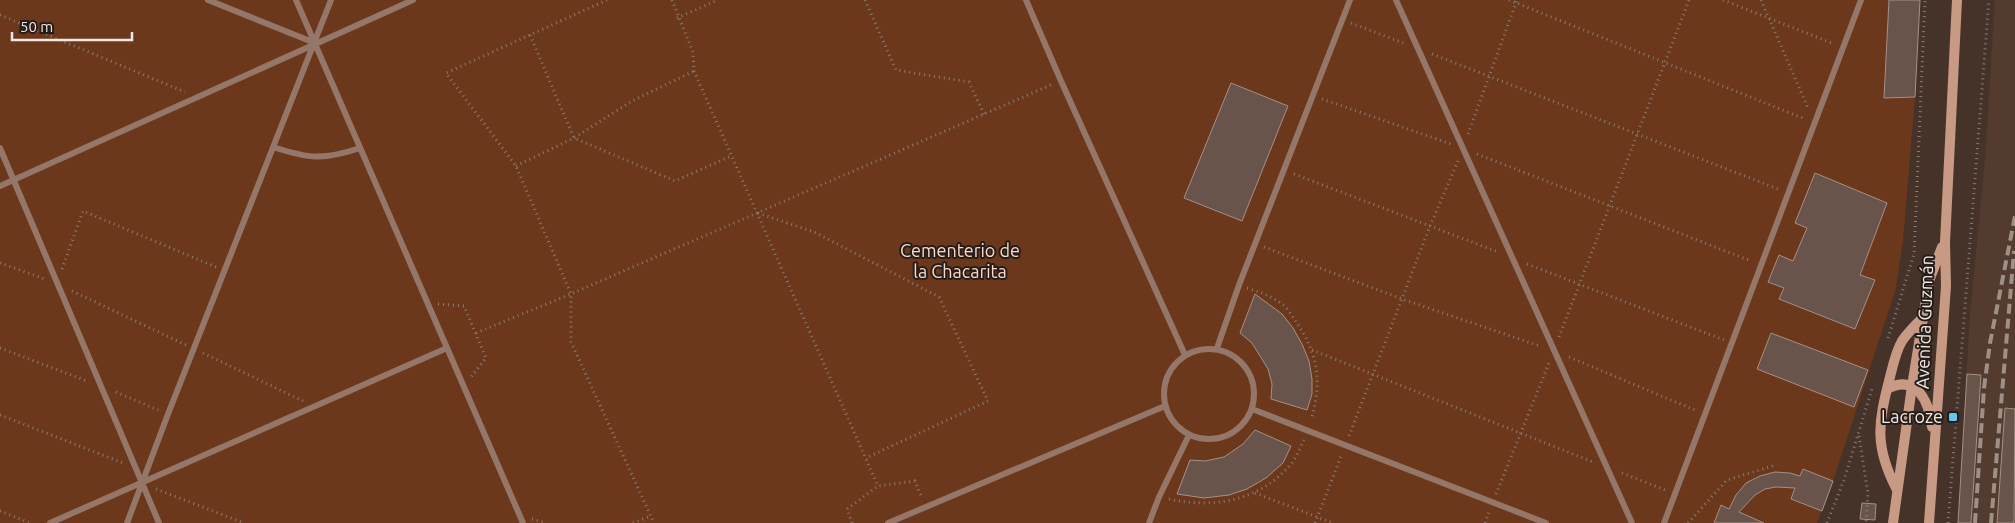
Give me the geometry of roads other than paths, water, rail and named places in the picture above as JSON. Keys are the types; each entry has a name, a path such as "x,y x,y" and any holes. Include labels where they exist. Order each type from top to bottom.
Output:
{"main road":[{"name":"Avenida Guzmán","path":"1929,523 1946,286 1944,242 1957,0"},
{"name":"Avenida Guzmán","path":"1893,523 1929,281 1944,242"},
{"path":"1897,490 1886,468 1881,445 1882,410 1894,360 1902,341 1924,316"},
{"path":"1887,389 1894,385 1903,384 1912,386 1919,392 1926,402 1930,415 1934,453"}],"lane":[{"path":"208,0 315,43"},
{"path":"296,0 523,523"},
{"path":"127,523 224,270 331,0"},
{"path":"0,186 414,0"},
{"path":"1026,0 1185,354"},
{"path":"1217,348 1255,244 1350,0"},
{"path":"1396,0 1632,523"},
{"path":"1664,523 1861,0"},
{"path":"273,147 295,154 315,157 335,156 360,148"},
{"path":"0,148 159,523"},
{"path":"50,523 447,348"},
{"path":"1217,348 1240,360 1254,383 1252,410 1238,430 1214,440 1189,435 1174,423 1165,406 1166,377 1185,354 1200,349 1217,348"},
{"path":"888,523 1165,406"},
{"path":"1252,410 1546,523"},
{"path":"1149,523 1159,497 1189,435"},
{"path":"1897,490 1898,523"}],"railway":[{"path":"1975,523 1984,388 1990,343 2015,216"},
{"path":"1991,523 2014,251"}],"place":[{"name":"Lacroze","path":"1953,417"}],"park label":[{"name":"Cementerio de la Chacarita","path":"960,261"}]}
